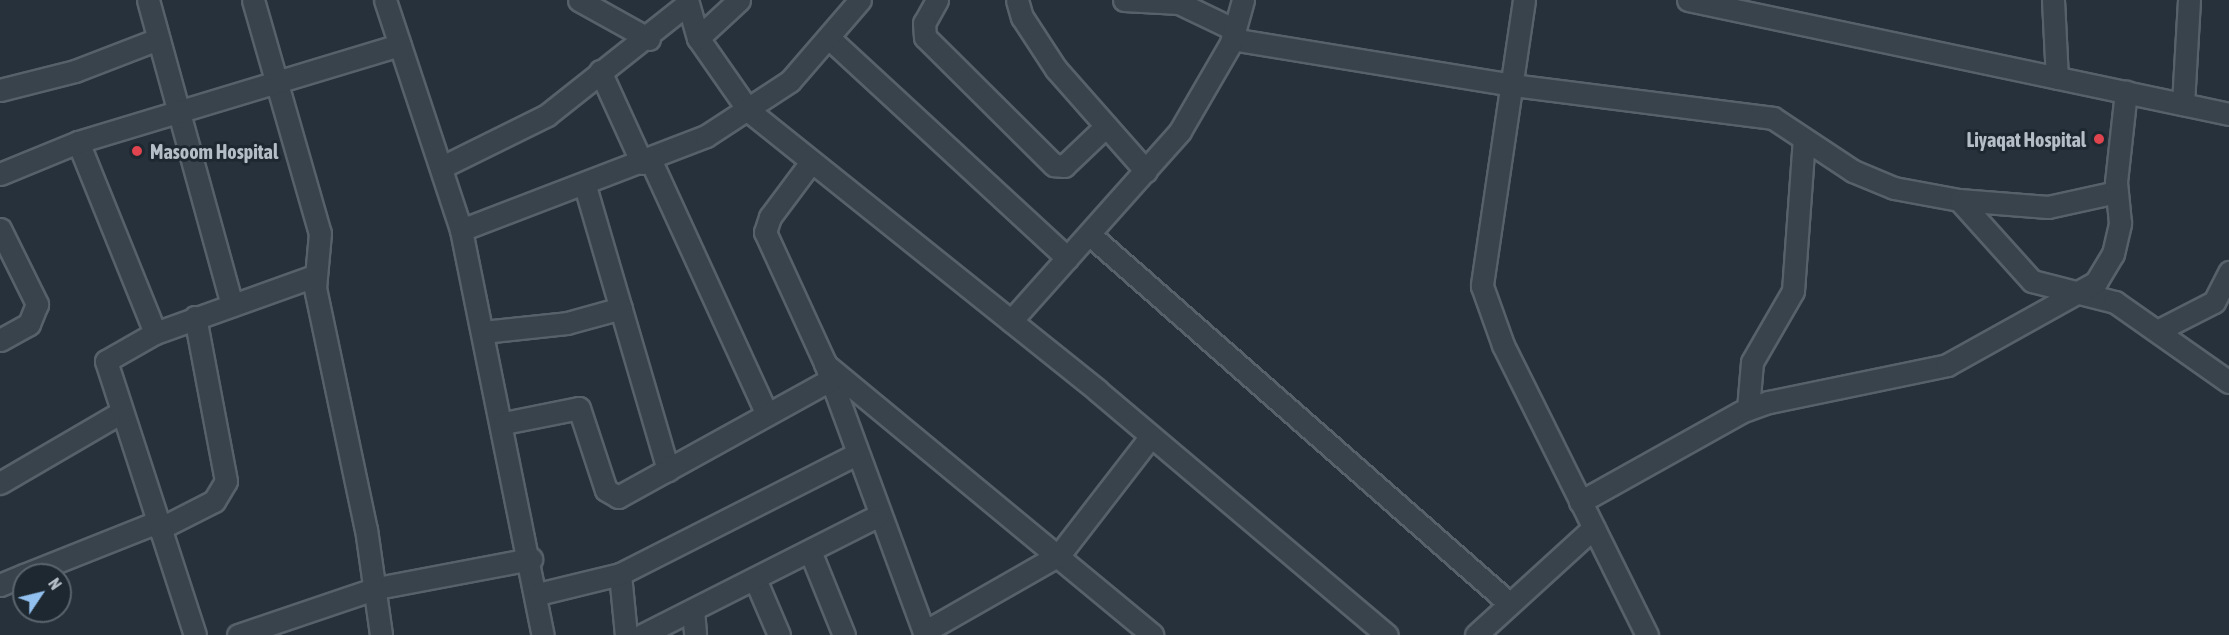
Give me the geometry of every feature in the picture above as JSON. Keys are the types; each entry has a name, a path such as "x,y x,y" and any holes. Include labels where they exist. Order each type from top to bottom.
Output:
{"street":[{"path":"147,0 232,304"},
{"path":"253,0 320,233 314,276 377,588 381,635"},
{"path":"385,0 461,230 504,423 538,594 543,635"},
{"path":"579,0 649,39"},
{"path":"699,38 739,0"},
{"path":"461,230 585,186 646,161 749,111 790,81 830,39 860,0"},
{"path":"937,0 924,23 925,37 1054,165 1064,166 1106,126"},
{"path":"1017,0 1022,17 1056,69 1146,171"},
{"path":"1124,0 1179,3 1234,34 1512,86 1763,115 1853,171 1894,188 1959,200 2048,207 2116,192"},
{"path":"1011,321 1180,131 1234,34 1243,0"},
{"path":"1524,0 1482,286 1503,345 1647,635"},
{"path":"1688,0 1710,2 2229,114"},
{"path":"2053,0 2057,78"},
{"path":"2183,104 2189,0"},
{"path":"442,167 547,115 600,71 649,39 687,2 699,38 749,111 1011,321 1387,635"},
{"path":"0,90 75,70 158,39"},
{"path":"830,39 1067,258"},
{"path":"0,174 78,142 276,79 400,45"},
{"path":"600,71 646,161 767,415"},
{"path":"1580,502 1748,409 1947,365 2080,293 2096,282 2113,254 2120,223 2116,192 2126,92"},
{"path":"1748,409 1752,362 1793,291 1804,139"},
{"path":"78,142 155,333"},
{"path":"811,162 765,226 828,371 855,455 924,633 1059,555 1151,436"},
{"path":"585,186 668,470"},
{"path":"1959,200 2018,271 2057,291 2080,293 2115,302 2229,382"},
{"path":"0,229 37,304 29,324 0,340"},
{"path":"1089,234 1510,604"},
{"path":"2157,331 2214,302 2229,272"},
{"path":"195,635 120,412 106,361 155,333 314,276"},
{"path":"483,332 567,323 621,308"},
{"path":"57,563 158,526 214,501 226,481 195,317"},
{"path":"504,423 579,408 611,496 668,470 767,415 828,371"},
{"path":"828,371 1059,555 1153,635"},
{"path":"0,483 120,412"},
{"path":"538,594 620,574 855,455"},
{"path":"642,635 878,516"},
{"path":"1476,635 1593,528"},
{"path":"810,551 844,635"},
{"path":"238,635 377,588 531,559"},
{"path":"620,574 626,635"},
{"path":"755,579 779,635"},
{"path":"693,610 695,635"}],"place":[{"name":"Liyaqat Hospital","path":"2099,139"},
{"name":"Masoom Hospital","path":"137,151"}]}
